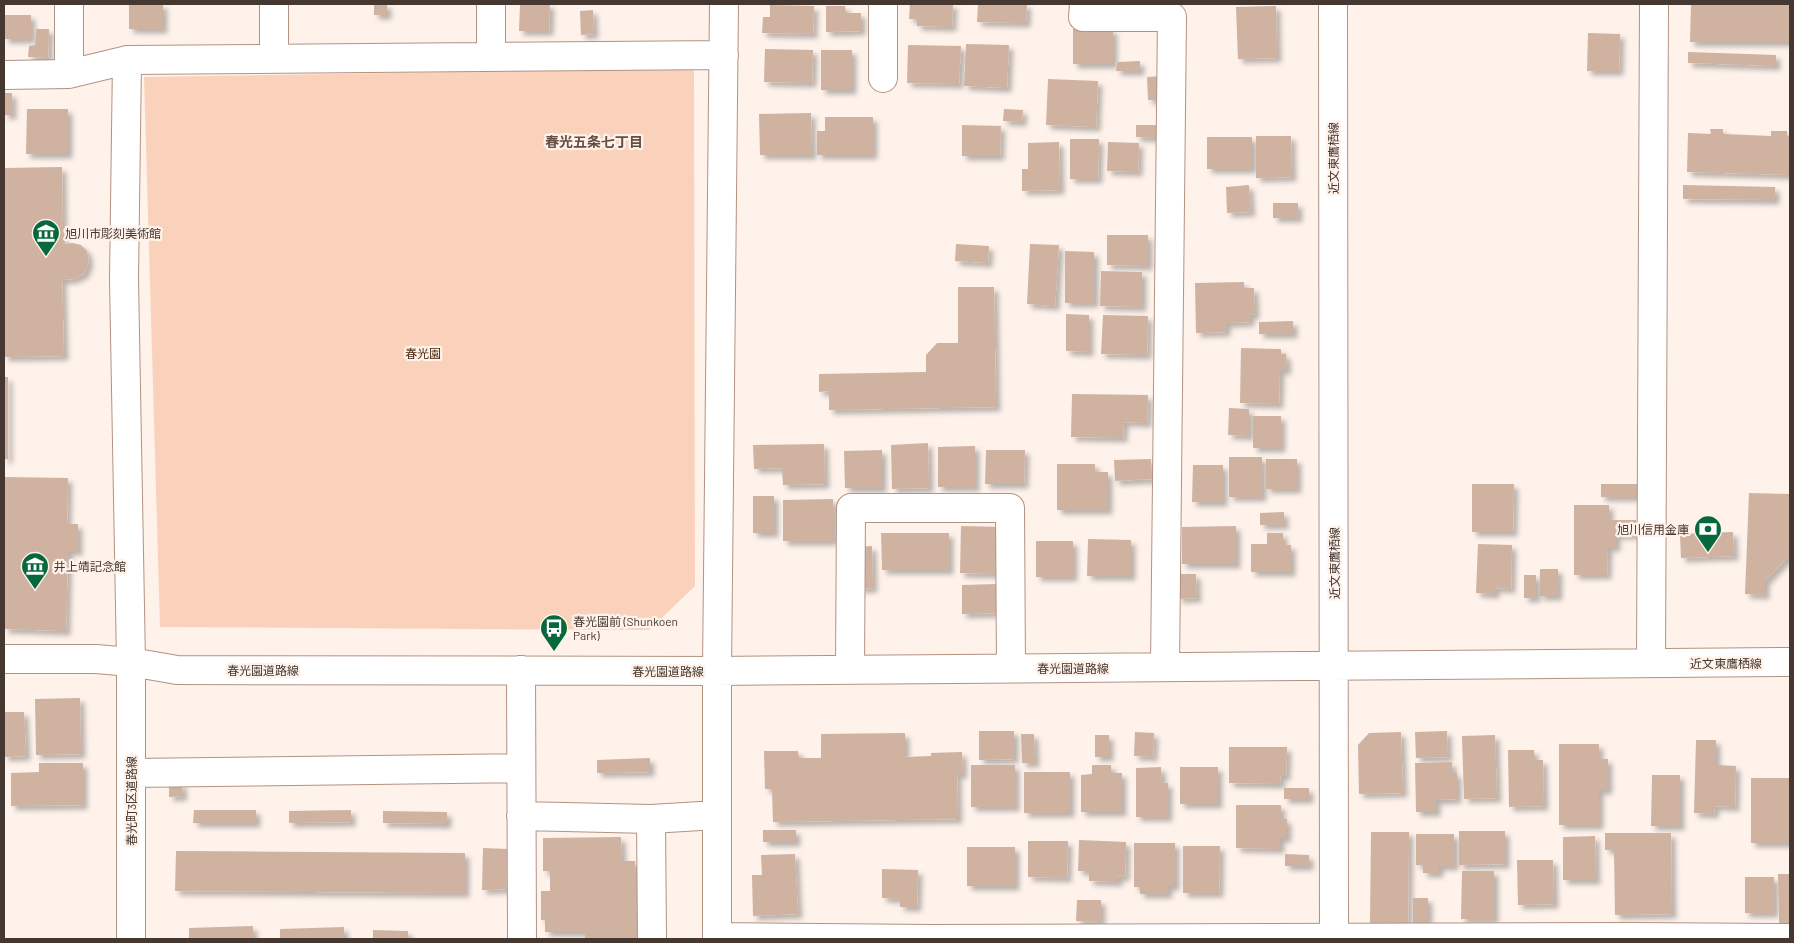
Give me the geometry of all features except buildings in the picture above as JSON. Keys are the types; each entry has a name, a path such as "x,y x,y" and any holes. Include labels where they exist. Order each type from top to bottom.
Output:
{"street":[{"path":"68,4 69,74"},
{"path":"274,4 274,59"},
{"path":"490,57 491,4"},
{"path":"724,4 717,671 717,938 1790,938"},
{"path":"883,4 883,78"},
{"path":"1084,4 1083,17 1172,18 1165,667"},
{"name":"近文東鷹栖線","path":"1333,4 1334,666 1790,662"},
{"path":"1651,663 1654,4"},
{"path":"4,75 69,74 127,60 724,55"},
{"name":"春光町3区道路線","path":"127,60 124,279 131,662 131,939"},
{"path":"850,670 851,508 1010,508 1011,668"},
{"name":"春光園道路線","path":"4,659 131,662 177,670 717,671 1334,666"},
{"path":"1334,666 1334,939"},
{"path":"521,670 522,939"},
{"path":"131,773 521,768"},
{"path":"521,816 651,819 717,815"},
{"path":"651,819 652,939"}],"green space":[{"name":"春光園","path":"694,68 695,586 649,630 160,627 144,77"}],"place":[{"name":"旭川市彫刻美術館","path":"46,257"},
{"name":"旭川信用金庫","path":"1708,553"},
{"name":"井上靖記念館","path":"35,590"},
{"name":"春光園前 (Shunkoen Park)","path":"554,652"}],"district":[{"name":"春光五条七丁目","path":"594,141"}]}
